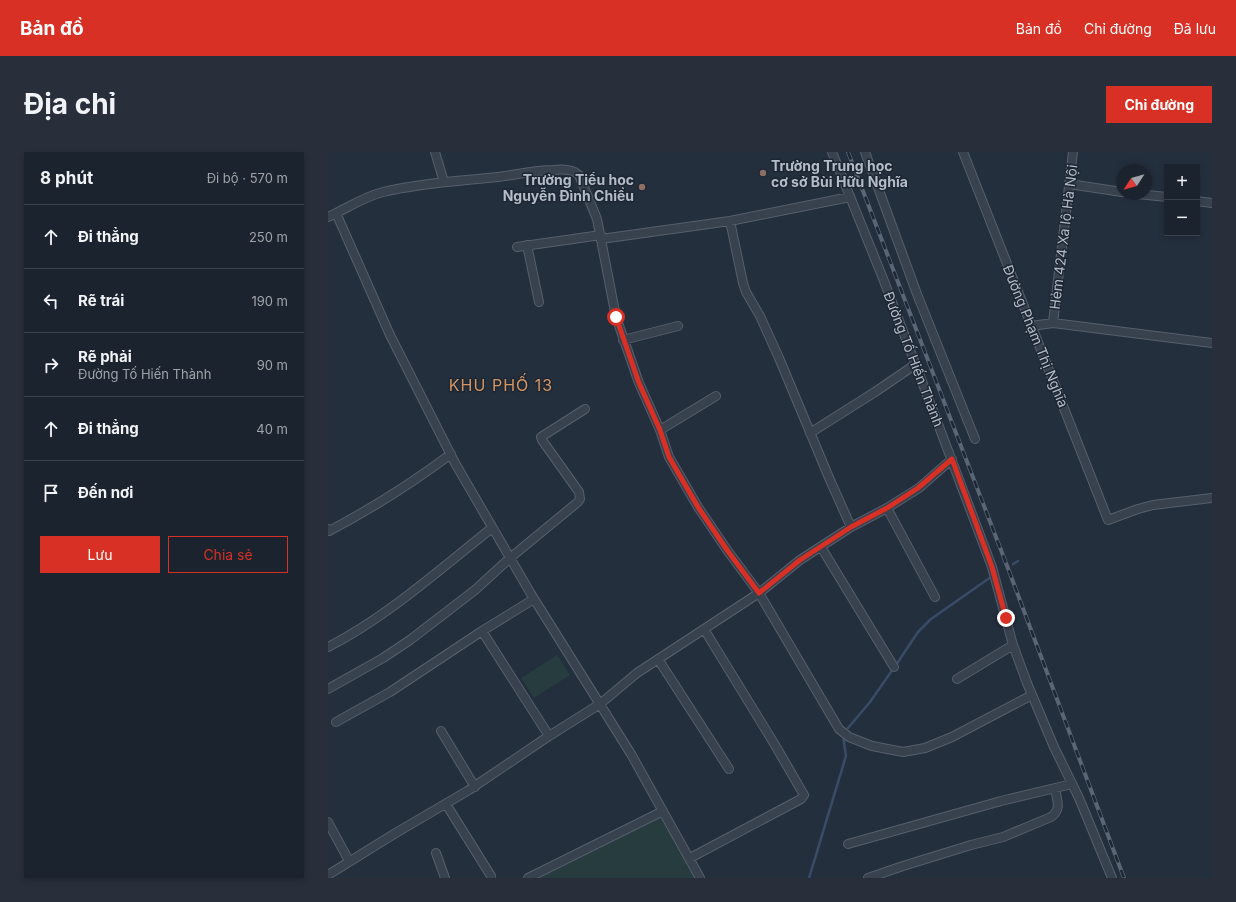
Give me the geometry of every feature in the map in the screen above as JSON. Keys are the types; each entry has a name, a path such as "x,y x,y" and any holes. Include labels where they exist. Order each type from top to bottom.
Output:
{"street":[{"path":"436,152 444,182"},
{"name":"Đường Tố Hiến Thành","path":"832,152 884,281 992,567 1014,645 1032,695 1112,878"},
{"path":"865,152 917,294 975,439"},
{"name":"Đường Phạm Thị Nghĩa","path":"963,152 1108,520 1154,505 1212,498"},
{"name":"Hẻm 424 Xa lộ Hà Nội","path":"1053,323 1073,152"},
{"path":"328,217 359,201 383,192 444,182 553,170 572,171 578,175 597,219 616,317 623,340 639,383 660,430 669,457 681,479 727,550 759,593 839,728 849,737 872,746 903,752 925,748 952,737 1032,695"},
{"path":"1069,184 1116,191"},
{"path":"1152,196 1164,197"},
{"path":"517,247 730,221 850,197"},
{"path":"1200,201 1212,202"},
{"path":"336,214 390,335 451,454 492,528 534,599 600,704 663,811 700,878"},
{"path":"730,221 746,292 760,316 779,358 851,527"},
{"path":"527,245 539,302"},
{"path":"1031,326 1053,323 1212,343"},
{"path":"623,340 678,326"},
{"path":"810,433 916,364"},
{"path":"660,430 716,396"},
{"path":"328,689 383,658 410,640 475,590 510,558 580,499 579,492 541,437 585,409"},
{"path":"328,531 346,522 419,478 451,454"},
{"path":"328,875 475,786 549,736 600,704 637,673 759,593 800,560 851,527 887,508 918,488 952,459"},
{"path":"887,508 935,597"},
{"path":"328,647 338,642 419,586 492,528"},
{"path":"821,546 894,667"},
{"path":"336,722 390,692 534,599"},
{"path":"690,858 801,799 804,794 704,629"},
{"path":"482,632 549,736"},
{"path":"957,679 1014,645"},
{"path":"658,659 729,769"},
{"path":"441,731 475,786"},
{"path":"848,844 1001,800 1072,784"},
{"path":"868,878 971,845 1003,837 1051,817 1058,810 1054,788"},
{"path":"446,804 491,876"},
{"path":"528,878 663,811"},
{"path":"328,822 349,861"},
{"path":"436,853 445,878"}],"green space":[{"path":"557,655 570,675 534,698 521,678"},
{"path":"662,815 697,878 533,878 588,853"}],"waterway":[{"path":"1013,564 1018,561"},
{"path":"896,665 918,632 931,619 991,577"},
{"path":"848,728 870,702 893,669"},
{"path":"809,878 846,756 843,736"}],"railway":[{"path":"848,152 1009,571 1124,878"}],"place":[{"name":"Trường Trung học cơ sở Bùi Hữu Nghĩa","path":"763,173"},
{"name":"Trường Tiểu học Nguyễn Đình Chiều","path":"642,187"}],"district":[{"name":"KHU PHỐ 13","path":"501,385"}],"route":[{"path":"616,317 639,383 660,430 669,457 698,507 727,550 759,593 800,560 851,527 887,508 918,488 952,459 992,567 1006,618"}]}
